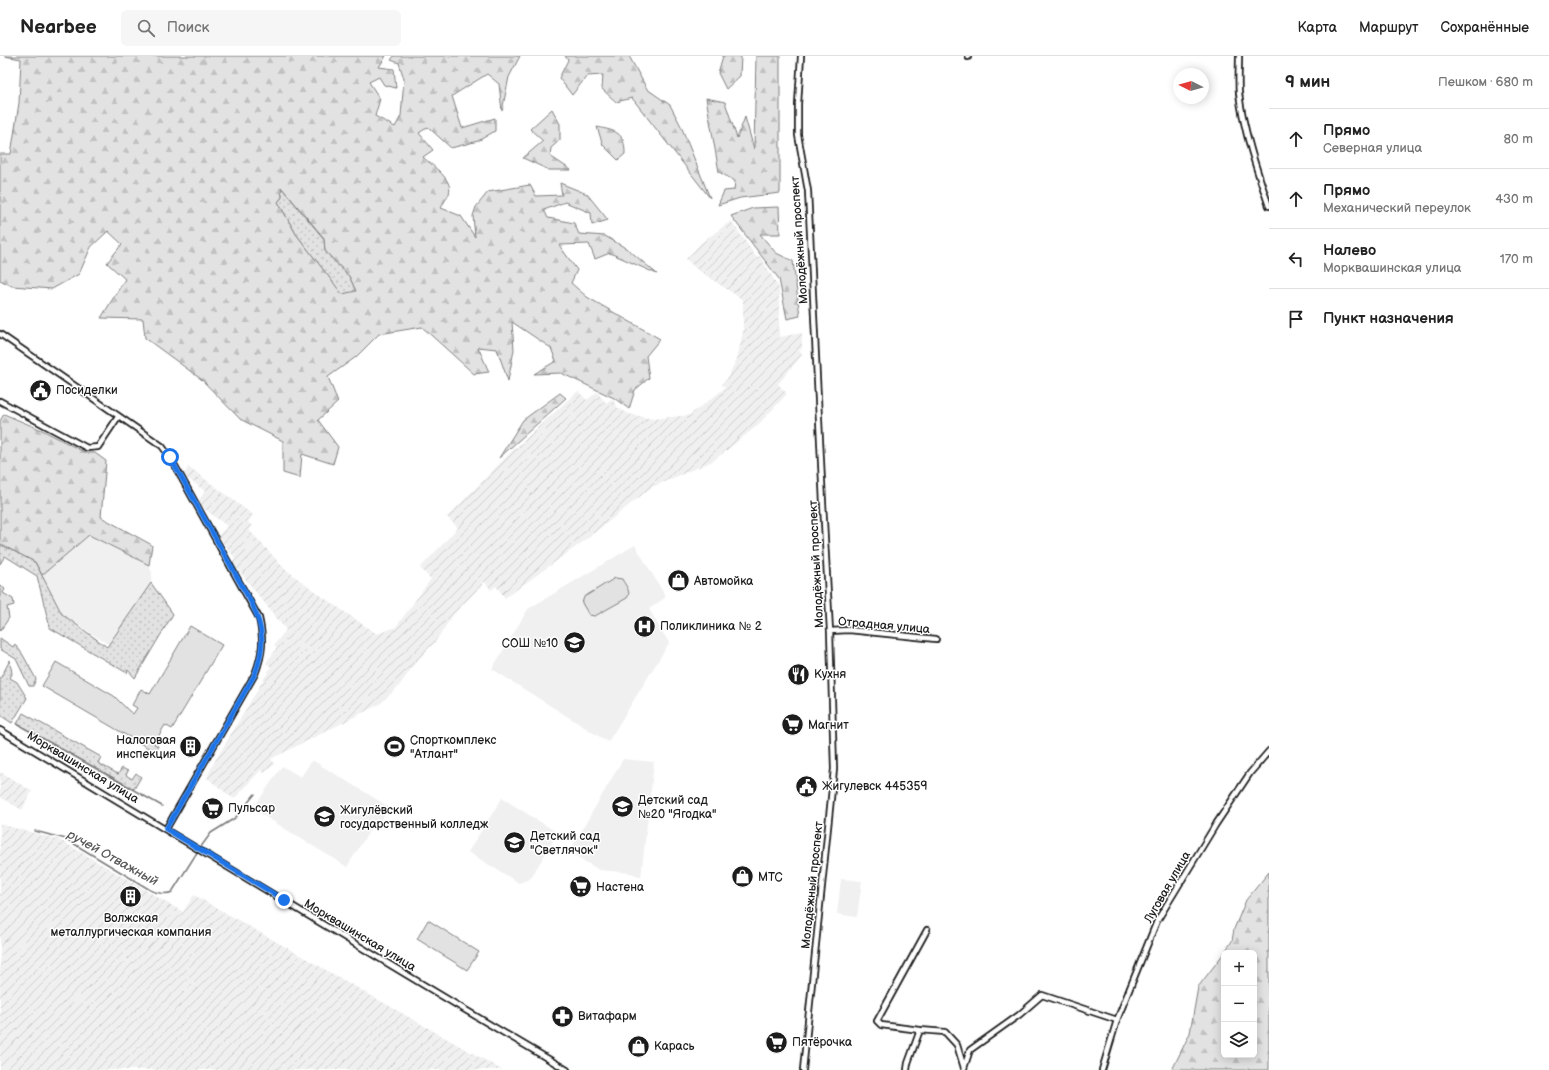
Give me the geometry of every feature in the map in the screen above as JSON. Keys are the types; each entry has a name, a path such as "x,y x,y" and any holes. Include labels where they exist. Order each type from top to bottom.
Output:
{"street":[{"name":"Молодёжный проспект","path":"802,56 798,130 808,196 830,631 833,782 803,1070"},
{"path":"1239,56 1239,91 1242,109 1251,150 1269,206"},
{"path":"0,334 162,446 170,457 259,618 263,639 260,661 255,674 166,829"},
{"path":"0,401 87,448 98,447 118,417"},
{"name":"Отрадная улица","path":"830,631 848,630 936,639"},
{"name":"Морквашинская улица","path":"0,730 567,1070"},
{"name":"Луговая улица","path":"1102,1070 1117,1020 1157,921 1220,818 1250,773 1269,752"},
{"path":"927,930 877,1021 881,1025 945,1032 957,1045 964,1069"},
{"path":"964,1069 970,1050 1019,1015 1042,995 1117,1020"},
{"path":"907,1070 908,1063 920,1030"}],"shaded area":[{"path":"731,221 757,258 760,256 779,288 779,337 802,333 802,349 799,350 803,354 778,384 787,394 757,426 713,461 652,487 580,544 505,598 496,586 491,590 485,582 453,615 435,642 416,662 399,686 380,704 271,759 275,764 264,773 261,770 234,799 207,778 212,766 271,667 266,663 277,648 274,645 286,630 232,562 235,558 218,536 227,526 197,503 205,491 183,475 189,467 253,515 248,522 252,526 249,530 285,569 377,634 396,627 431,579 420,568 458,528 447,517 510,453 578,391 587,400 597,392 606,403 612,399 618,408 629,414 653,419 690,415 725,388 722,384 727,379 737,359 743,332 743,300 695,268 686,259 701,243"},
{"path":"89,535 149,565 152,573 151,583 109,645 62,614 42,575"},
{"name":"СОШ №10","path":"635,545 666,597 649,609 669,643 608,742 492,669 528,609"},
{"name":"Детский сад №20 \"Ягодка\"","path":"623,759 654,762 641,877 631,873 599,870 569,852"},
{"name":"Жигулёвский государственный колледж","path":"312,760 389,807 377,827 373,825 347,867 253,809 282,766 301,777"},
{"path":"0,772 32,791 22,810 0,797"},
{"name":"Детский сад \"Светлячок\"","path":"502,798 558,833 530,879 519,883 468,852"},
{"path":"0,824 60,840 183,912 194,895 502,1070 0,1070"},
{"path":"841,879 862,881 857,917 837,914"}],"green space":[{"path":"4,56 386,56 379,67 394,69 396,88 384,85 379,77 369,82 380,99 375,116 395,127 401,116 404,79 399,63 391,60 394,56 520,56 509,77 502,111 499,84 487,74 452,96 462,128 495,118 495,131 478,141 451,148 428,127 419,133 433,150 423,157 441,173 450,188 449,194 441,208 461,216 475,237 473,216 476,207 488,192 530,185 536,196 562,195 560,183 587,194 608,220 592,225 591,213 565,202 544,210 548,218 574,223 579,234 605,236 629,250 657,274 610,253 595,259 589,244 559,245 577,270 571,283 587,297 660,339 646,356 649,378 635,390 629,409 614,398 561,373 534,374 556,361 551,348 512,322 514,350 508,381 497,349 478,347 489,372 474,374 422,327 379,334 356,357 328,377 338,402 318,420 338,447 333,464 302,454 300,478 283,473 283,441 240,419 201,379 145,338 143,319 101,318 125,279 107,263 122,244 108,231 91,247 79,274 52,289 12,286 0,280 0,154 11,154 19,103 21,59","holes":["281,187 324,238 325,251 349,276 356,291 342,294 296,234 278,202 282,197"]},
{"path":"565,56 629,56 647,89 670,105 681,126 710,198 632,98 616,102 602,89 603,75 587,76 572,95 559,78 568,60"},
{"path":"723,56 741,56 740,76 726,89 718,73"},
{"path":"756,56 780,56 780,193 740,198 718,205 724,191 734,190 735,181 719,172 706,98 725,102 737,138 745,117 754,149"},
{"path":"552,109 560,124 560,140 551,148 550,156 571,170 549,170 523,158 543,141 530,129"},
{"path":"597,127 614,132 621,137 625,147 625,154 618,160 603,145"},
{"path":"280,186 324,239 325,251 349,276 356,291 342,295 296,234 278,202 282,197"},
{"path":"779,207 780,234 760,234 776,253 793,261 800,316 787,319 779,279 731,216 753,208"},
{"path":"560,393 566,398 499,458 523,420"},
{"path":"4,414 44,431 86,453 95,453 106,461 101,517 152,545 149,565 89,535 42,575 35,562 0,544 0,421"},
{"path":"0,544 35,562 62,614 107,647 151,583 173,614 135,678 128,670 127,673 50,628 37,576 5,556 0,564"},
{"path":"615,578 622,579 629,593 627,598 595,616 589,615 582,603 584,597"},
{"path":"0,585 5,589 3,593 13,599 14,605 7,607 9,618 0,631"},
{"path":"190,626 222,645 172,729 165,725 154,744 158,746 155,752 42,686 56,662 114,696 133,714 137,708 132,705 141,689 150,694"},
{"path":"0,638 13,647 15,644 23,655 36,679 33,686 29,686 16,659 0,649"},
{"path":"10,660 12,674 10,678 17,682 27,698 12,723 0,715 0,679"},
{"path":"23,713 101,757 98,763 118,774 122,768 128,771 126,775 132,779 136,773 141,777 134,789 17,724"},
{"path":"1269,872 1269,1070 1172,1070 1190,1033 1198,987 1221,957 1221,1058 1257,1058 1257,950 1226,950 1232,941 1234,929 1246,900"},
{"path":"428,920 479,952 467,970 417,939"}],"waterway":[{"name":"ручей Отважный","path":"17,724 162,806"},
{"name":"ручей Отважный","path":"200,848 211,833 235,818 255,794"},
{"name":"ручей Отважный","path":"35,831 66,839 152,891 162,893 172,892 198,851"}],"place":[{"name":"Посиделки","path":"41,390"},
{"name":"Автомойка","path":"678,581"},
{"name":"Поликлиника № 2","path":"645,626"},
{"name":"СОШ №10","path":"574,643"},
{"name":"Кухня","path":"799,674"},
{"name":"Магнит","path":"793,725"},
{"name":"Налоговая инспекция","path":"191,747"},
{"name":"Спорткомплекс \"Атлант\"","path":"394,747"},
{"name":"Жигулевск 445359","path":"807,786"},
{"name":"Детский сад №20 \"Ягодка\"","path":"622,807"},
{"name":"Пульсар","path":"212,808"},
{"name":"Жигулёвский государственный колледж","path":"325,817"},
{"name":"Детский сад \"Светлячок\"","path":"514,843"},
{"name":"МТС","path":"742,877"},
{"name":"Настена","path":"580,887"},
{"name":"Волжская металлургическая компания","path":"131,897"},
{"name":"Витафарм","path":"563,1016"},
{"name":"Пятёрочка","path":"777,1042"},
{"name":"Карась","path":"639,1046"}],"route":[{"path":"170,457 179,476 252,604 259,618 263,639 260,661 255,674 166,829 284,900"}]}
